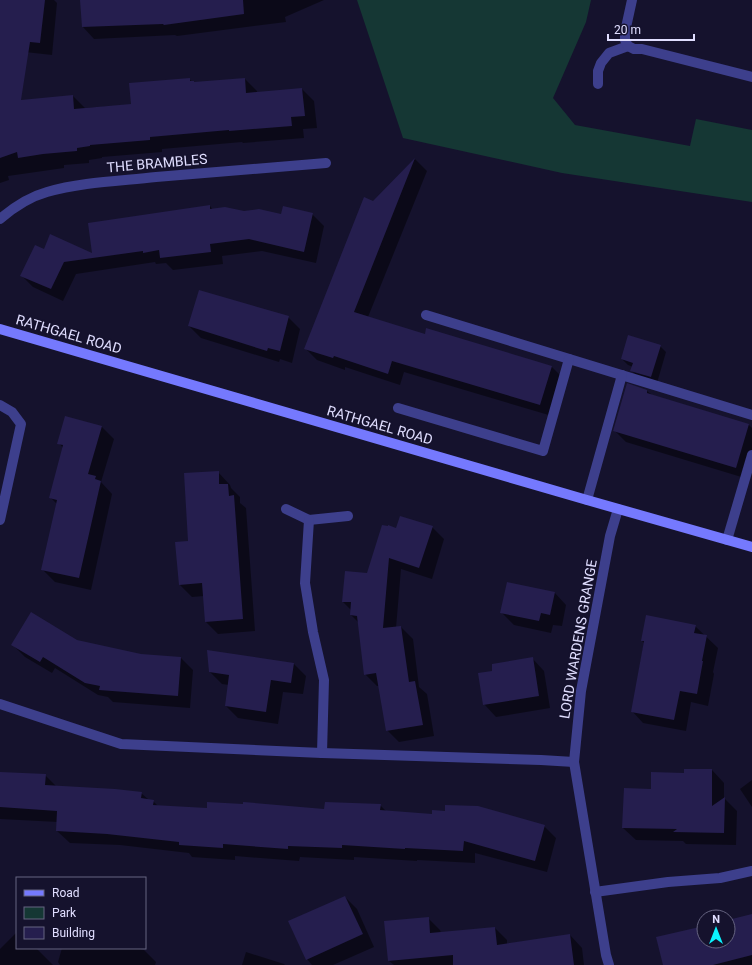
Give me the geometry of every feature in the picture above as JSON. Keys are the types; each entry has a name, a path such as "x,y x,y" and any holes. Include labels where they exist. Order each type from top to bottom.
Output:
{"street":[{"path":"632,0 625,32 628,46 634,49 642,49 752,77"},
{"path":"598,84 598,71 601,63 609,53 628,46"},
{"name":"THE BRAMBLES","path":"0,219 29,199 46,192 64,188 100,182 326,163"},
{"path":"426,315 752,415"},
{"name":"RATHGAEL ROAD","path":"0,329 752,547"},
{"path":"398,408 543,451 569,359"},
{"path":"587,500 622,375"},
{"path":"0,406 12,412 21,424 0,520"},
{"path":"727,540 752,456"},
{"name":"LORD WARDENS GRANGE","path":"609,965 595,892 574,762 581,691 610,536 618,508"},
{"path":"286,510 309,520 348,516"},
{"path":"309,520 305,583 313,632 324,680 322,753"},
{"path":"0,704 121,744 574,762"},
{"path":"595,892 668,882 720,878 752,871"}],"green space":[{"path":"357,0 591,0 586,22 553,98 575,125 690,146 696,119 752,130 752,202 562,173 403,138"}],"building":[{"path":"0,0 45,0 40,43 30,42 21,100 73,95 74,109 131,104 129,83 190,78 190,81 194,82 245,78 246,93 302,88 305,116 291,117 292,126 150,137 150,140 90,145 77,148 77,151 18,158 17,152 0,158"},
{"path":"80,0 243,0 244,14 164,25 82,27"},
{"path":"415,158 354,312 425,334 426,328 552,366 540,405 392,361 388,374 334,356 333,358 304,349 364,197 373,201"},
{"path":"210,205 210,209 225,207 244,211 259,209 281,214 283,206 313,213 304,252 249,239 210,244 211,252 160,258 159,250 143,253 143,251 64,262 51,289 20,276 35,245 44,249 50,234 92,253 88,223"},
{"path":"199,290 289,316 280,351 268,348 267,351 188,326"},
{"path":"628,335 661,345 651,377 630,371 633,363 621,359"},
{"path":"627,383 647,390 647,393 749,424 736,468 613,431"},
{"path":"65,416 102,426 88,474 96,476 95,479 101,481 79,578 41,570 57,500 49,498 63,445 57,444"},
{"path":"219,471 219,484 228,484 229,496 234,495 243,619 205,622 202,583 179,585 175,542 188,541 184,473"},
{"path":"400,516 433,526 419,568 389,558 383,628 401,626 409,682 415,681 423,725 386,731 376,673 364,675 357,616 350,615 351,602 342,602 345,571 367,573 382,525 388,525 396,528"},
{"path":"507,582 555,592 550,615 541,613 539,621 500,613"},
{"path":"31,612 77,640 141,654 181,657 178,696 99,690 100,686 85,683 43,657 40,662 11,645"},
{"path":"646,615 696,625 694,633 707,635 697,694 680,691 674,720 631,712 644,641 641,641"},
{"path":"207,650 294,663 291,683 271,680 266,712 225,706 229,675 209,672"},
{"path":"533,657 539,696 483,705 478,673 492,671 492,664"},
{"path":"684,769 712,769 712,806 725,797 724,833 673,832 677,829 622,828 624,788 651,789 651,772 684,773"},
{"path":"0,772 46,774 45,785 142,792 141,798 154,800 153,805 207,808 207,802 243,804 243,802 324,809 325,802 381,804 380,810 432,814 432,810 445,811 445,805 478,806 545,825 535,861 464,841 463,851 342,845 342,848 288,846 288,849 223,844 223,848 179,845 179,842 107,834 56,831 57,811 0,807"},
{"path":"345,896 363,934 306,960 288,921"},
{"path":"752,914 752,955 713,965 663,965 656,937 696,928 696,949 736,949 736,918"},
{"path":"429,917 430,933 495,927 497,945 570,934 574,965 453,965 453,955 388,961 384,921"}]}
